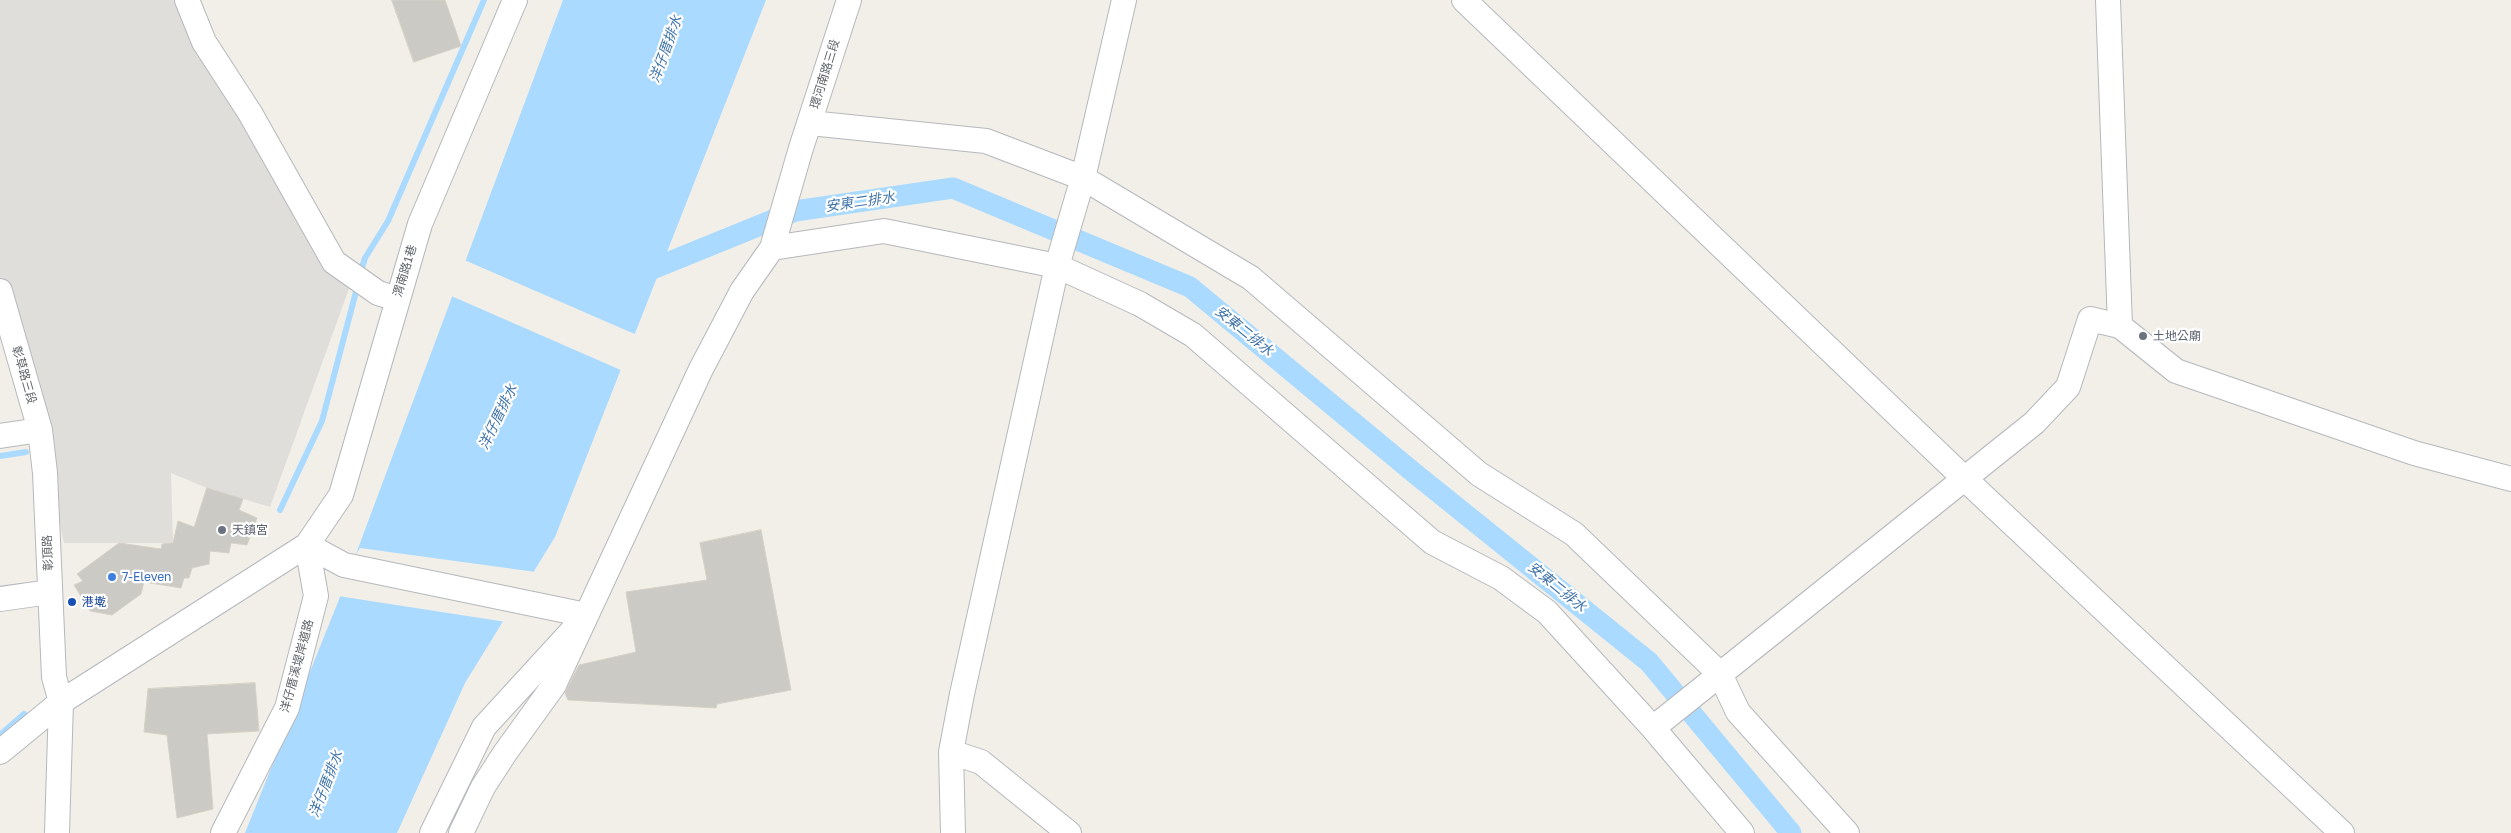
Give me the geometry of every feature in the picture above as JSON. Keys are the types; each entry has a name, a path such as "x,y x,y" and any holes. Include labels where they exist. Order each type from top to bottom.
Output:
{"street":[{"path":"187,0 204,42 250,113 334,262 378,293 397,300"},
{"name":"渭南路1巷","path":"307,545 340,495 420,224 516,0"},
{"name":"環河南路三段","path":"461,833 484,787 504,753 554,685 701,369 742,291 772,248 801,148 848,0"},
{"path":"953,833 951,752 1059,258 1080,187 1124,0"},
{"path":"1464,0 1966,480 2342,833"},
{"path":"1653,728 1966,480 2034,423 2068,387 2105,323 2108,0"},
{"path":"810,123 986,141 1080,187 1251,278 1479,474 1574,534 1715,678 1738,712 1847,833"},
{"path":"772,248 884,231 1059,258 1193,335 1432,542 1501,578 1547,612 1653,728 1742,833"},
{"name":"彰草路三段","path":"0,291 40,430"},
{"path":"2105,323 2176,372 2414,453 2511,479"},
{"path":"0,436 40,430"},
{"name":"彰頂路","path":"40,430 45,473 54,677 61,702"},
{"path":"0,752 61,702 307,545 344,565 586,615"},
{"name":"洋仔厝溪堤岸道路","path":"223,833 287,708 316,596 307,545"},
{"path":"0,599 50,592"},
{"path":"432,833 484,727 586,615"},
{"path":"57,833 61,702"},
{"path":"951,752 981,762 1070,833"}],"shaded area":[{"path":"0,0 187,0 351,283 270,507 207,488 171,473 173,543 64,543 40,430 0,292"}],"water":[{"name":"洋仔厝排水","path":"563,0 766,0 555,537 465,683 397,833 245,833 338,602"}],"pier":[{"path":"462,259 637,335 623,371 449,295"},
{"path":"360,548 536,572 506,622 338,596 349,565"}],"building":[{"path":"392,0 445,0 461,46 414,62"},
{"path":"207,488 243,499 239,510 257,518 247,545 231,543 229,553 210,551 209,564 192,568 189,578 184,578 181,588 144,582 141,594 112,615 90,611 74,585 83,581 77,574 119,543 161,549 162,544 173,543 178,521 194,527"},
{"path":"761,530 791,690 717,704 716,708 568,700 565,693 579,665 636,652 626,592 707,580 700,543"},
{"path":"255,683 259,731 207,734 213,809 177,818 167,735 144,732 148,689"}],"waterway":[{"path":"360,274 365,258 388,221 484,0"},
{"name":"安東二排水","path":"635,276 795,211 953,188 1190,287 1413,472 1649,662 1791,833"},
{"path":"280,510 322,421 358,284"},
{"path":"0,456 26,452"},
{"path":"0,735 24,714"}],"place":[{"name":"土地公廟","path":"2143,336"},
{"name":"天鎮宮","path":"222,530"},
{"name":"7-Eleven","path":"112,577"},
{"name":"港墘","path":"72,602"}]}
